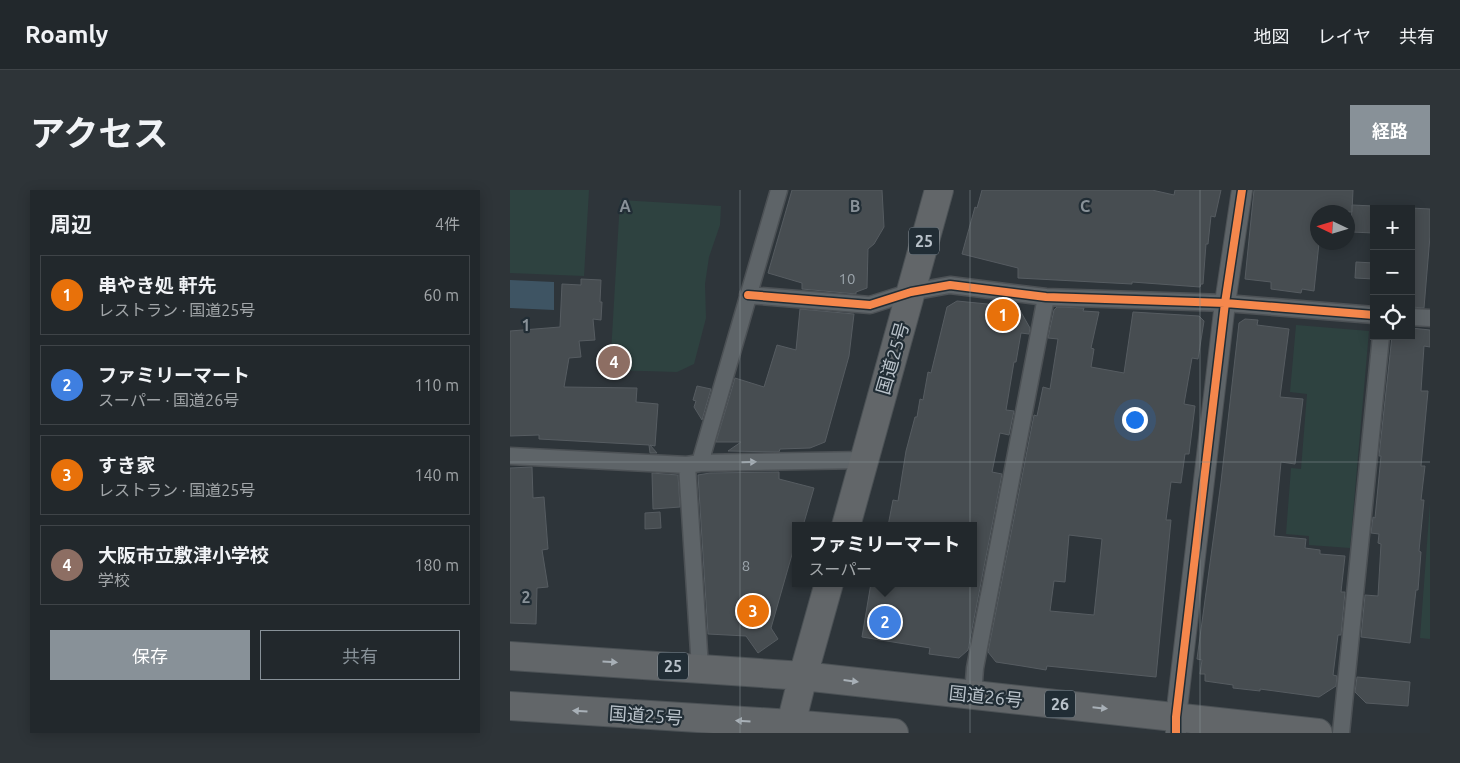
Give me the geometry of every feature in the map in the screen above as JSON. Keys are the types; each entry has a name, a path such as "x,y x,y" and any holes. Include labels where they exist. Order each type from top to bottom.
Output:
{"highway":[{"name":"国道25号","path":"847,522 939,190"},
{"path":"828,587 790,730 894,733"},
{"name":"25","path":"510,656 803,676"},
{"name":"国道26号","path":"803,676 973,694 1176,725 1318,733"},
{"name":"国道25号","path":"510,706 790,730"}],"street":[{"path":"700,668 694,464 748,295 779,190"},
{"path":"1176,725 1225,303 1242,190"},
{"path":"748,295 870,305 911,292 950,285 1046,297 1225,303 1370,315"},
{"path":"973,694 976,668 1046,297"},
{"path":"1415,317 1430,318"},
{"path":"1341,733 1381,340"},
{"path":"510,456 694,464 864,460"}],"green space":[{"path":"510,190 589,190 584,276 510,273"},
{"path":"620,200 721,206 720,225 709,257 705,284 706,318 694,364 677,372 610,370"},
{"path":"1296,325 1369,331 1350,548 1309,545 1309,536 1286,534 1291,468 1301,469 1307,394 1290,392"},
{"path":"1430,503 1430,639 1420,638"}],"water":[{"path":"510,280 554,282 554,310 510,308"}],"building":[{"path":"792,190 882,190 884,227 874,244 868,249 867,288 856,292 856,294 802,289 802,283 768,273"},
{"path":"982,190 1152,190 1174,195 1175,190 1221,190 1215,217 1211,216 1208,244 1206,244 1203,284 1200,287 1132,282 1132,284 1018,278 1018,268 962,254 975,207 977,208"},
{"path":"1254,190 1353,190 1352,205 1310,205 1310,250 1318,250 1314,291 1302,289 1301,293 1271,289 1271,282 1245,279"},
{"path":"1355,205 1370,206 1370,233 1355,232"},
{"path":"1415,208 1430,209 1430,236 1424,308 1415,307"},
{"path":"1356,262 1370,263 1370,279 1355,278"},
{"path":"581,279 601,280 601,320 593,319 595,340 579,341 581,357 569,358 564,387 637,388 636,402 658,404 655,446 650,445 657,453 650,453 649,445 539,439 539,435 510,436 510,331 560,327 562,284 581,285"},
{"path":"957,301 1018,307 1030,328 1029,334 1021,333 1016,362 1014,362 1006,410 1014,411 1009,435 1000,433 992,472 1002,474 968,650 959,658 929,654 930,648 862,637 870,587 977,587 977,522 889,522 893,500 898,501 906,451 915,417 917,417 920,399 923,400 928,372 931,373 947,307"},
{"path":"1057,307 1084,308 1083,311 1099,312 1091,348 1094,349 1091,367 1124,373 1133,312 1199,316 1204,321 1198,359 1192,358 1184,404 1195,406 1189,454 1185,454 1181,483 1171,482 1166,520 1171,520 1156,677 1047,666 1046,670 996,662 988,652 1034,415 1037,416 1043,387 1050,389 1058,339 1048,338 1054,310","holes":["1069,535 1102,539 1094,615 1050,611 1054,581 1065,582"]},
{"path":"800,309 854,314 849,356 825,442 810,448 780,449 779,452 728,451 741,442 716,442 735,378 764,387 777,345 796,350"},
{"path":"1245,319 1258,320 1257,325 1289,329 1280,397 1303,399 1295,464 1281,462 1274,536 1306,539 1305,548 1320,550 1320,554 1345,556 1341,592 1345,592 1341,635 1338,635 1333,675 1337,676 1336,686 1319,697 1260,689 1260,691 1233,688 1233,685 1205,681 1205,674 1200,674 1202,660 1197,659 1221,482 1239,323"},
{"path":"1415,328 1430,330 1430,347 1424,346 1421,391 1428,391 1421,466 1425,466 1421,500 1424,500 1419,551 1421,552 1418,590 1416,590 1410,643 1361,637 1365,595 1378,596 1381,544 1378,543 1379,534 1371,533 1373,517 1375,518 1381,456 1379,456 1392,340 1415,340"},
{"path":"697,386 711,389 702,420 694,407 696,401 693,400"},
{"path":"532,467 533,498 544,497 548,549 542,550 548,587 537,588 536,624 510,623 510,468"},
{"path":"779,472 779,479 814,488 804,522 792,522 792,554 771,628 778,639 758,653 746,636 708,634 698,475 710,473"},
{"path":"652,473 678,475 680,507 653,509"},
{"path":"660,512 661,528 645,529 645,513"},
{"path":"1357,677 1410,682 1408,706 1366,703 1355,692"}],"cycle path":[{"path":"1176,733 1176,717 1225,303 1242,190"},
{"path":"748,295 870,305 911,292 950,285 1046,297 1225,303 1370,315"}],"place":[{"name":"串やき処 軒先","path":"1003,315"},
{"name":"大阪市立敷津小学校","path":"614,362"},
{"name":"すき家","path":"753,611"},
{"name":"ファミリーマート","path":"885,622"}]}
